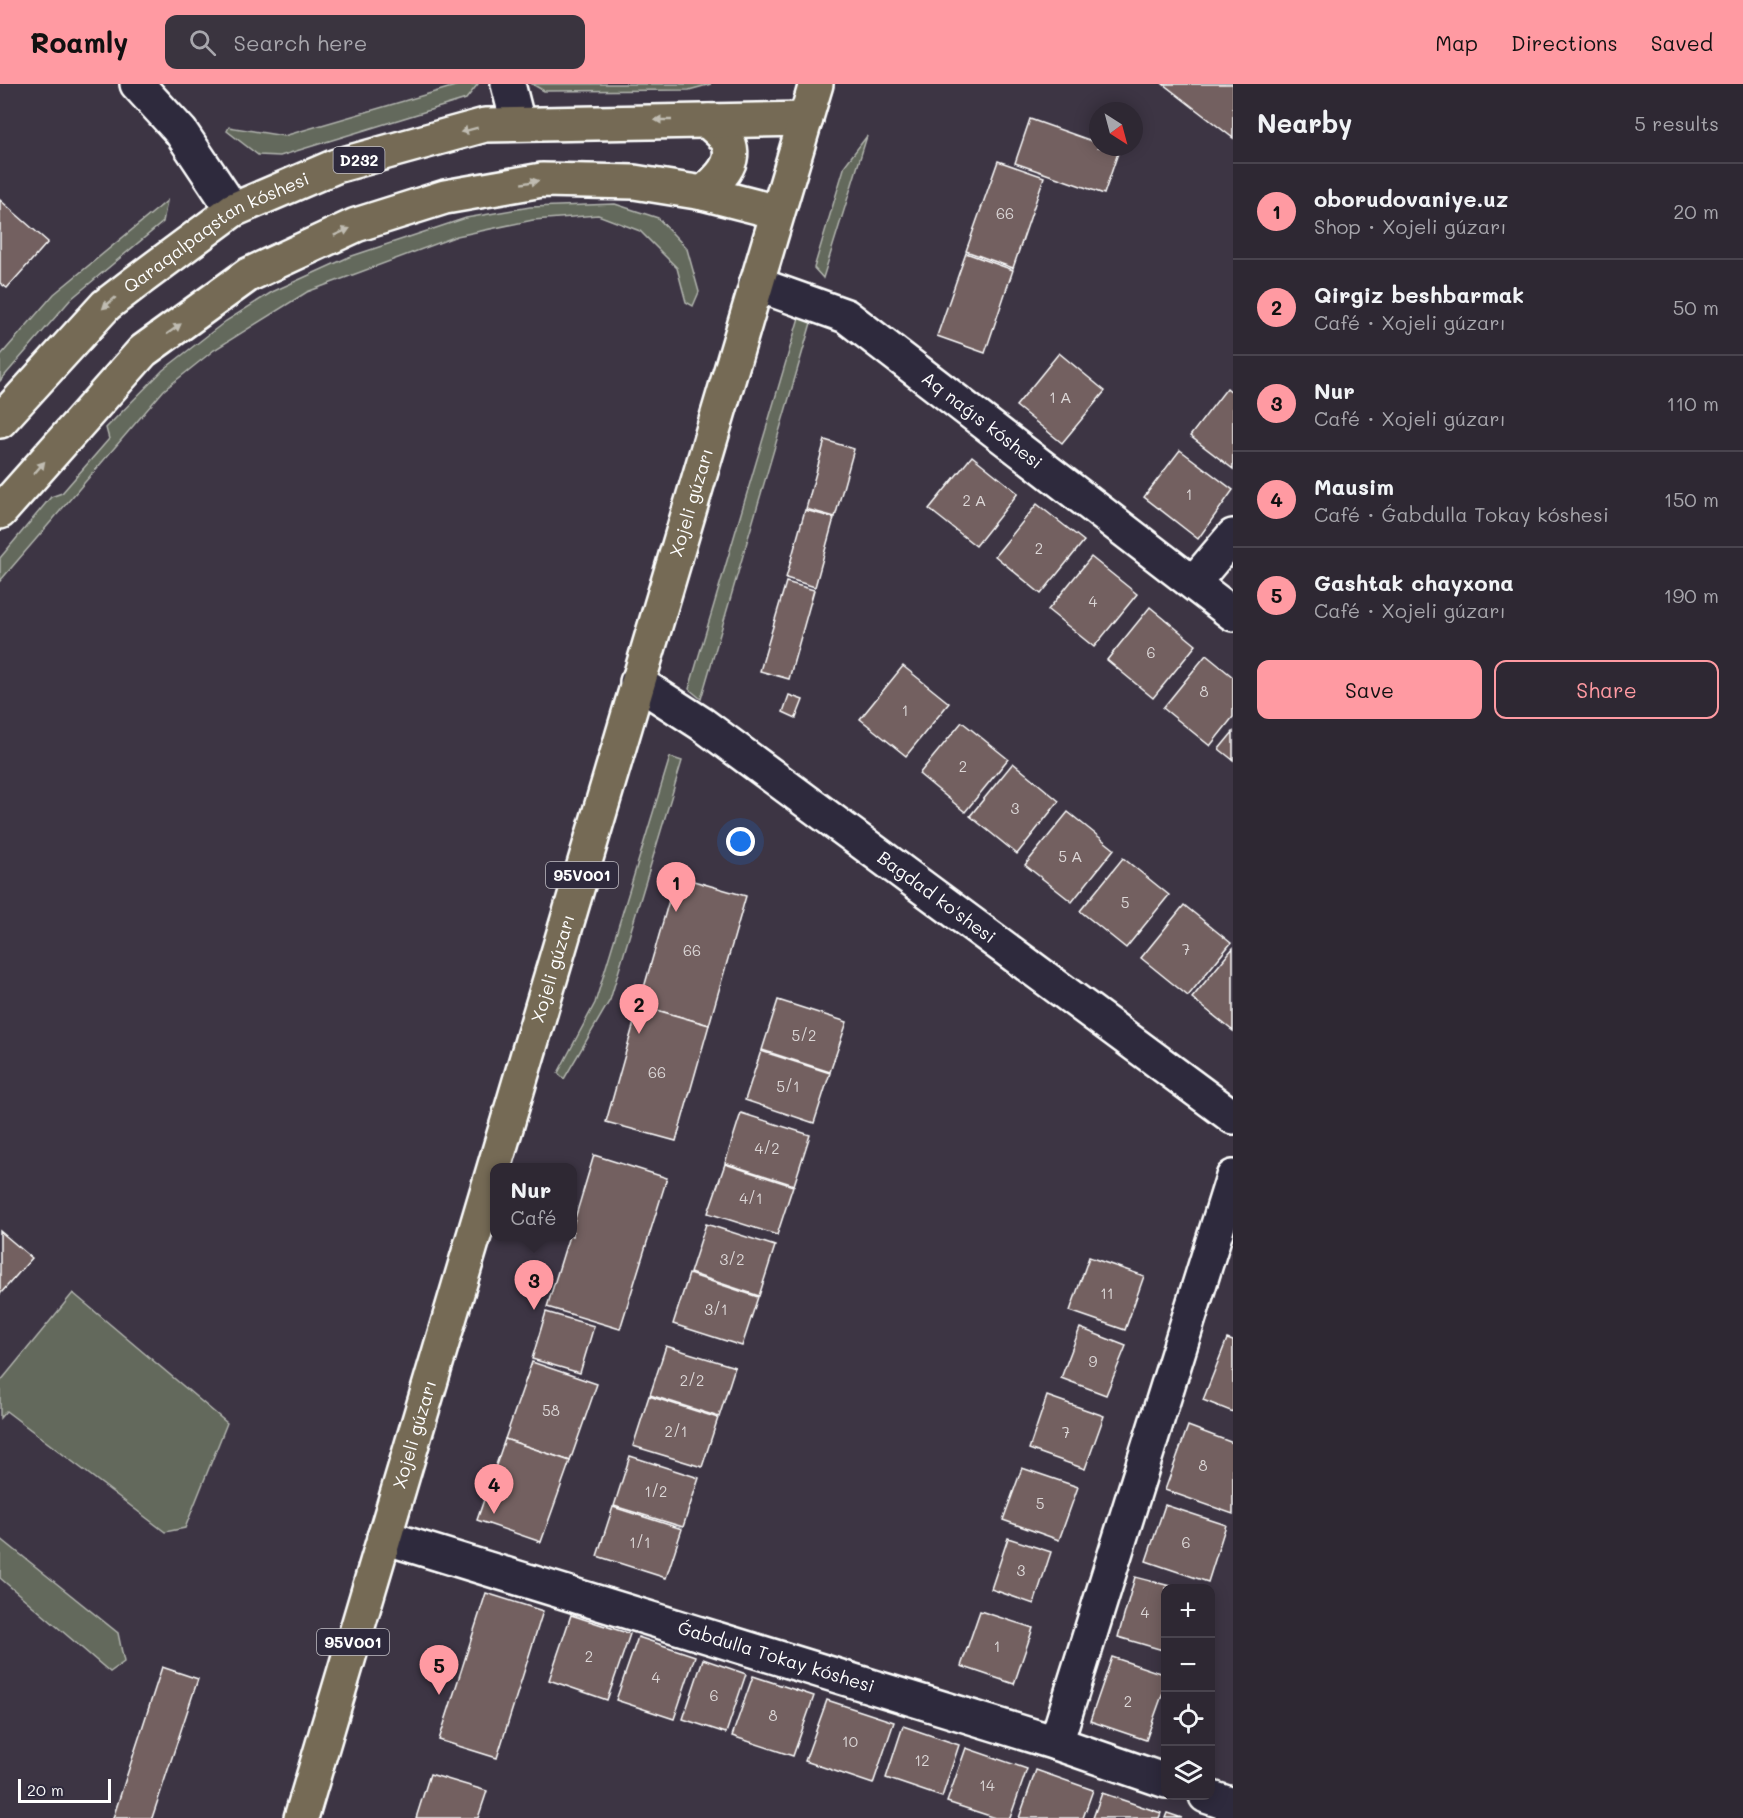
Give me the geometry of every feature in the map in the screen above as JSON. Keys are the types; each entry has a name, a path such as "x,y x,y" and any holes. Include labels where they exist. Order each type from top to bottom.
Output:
{"main road":[{"name":"Xojeli gúzarı","path":"496,1163 816,84"},
{"name":"Qaraqalpaqstan kóshesi","path":"0,421 106,305 233,210 336,166 485,125 806,119"},
{"path":"703,193 719,179 731,160 728,141 708,121"},
{"path":"0,512 143,351 248,275 356,225 445,197 542,180 634,182 703,193 777,212"},
{"name":"Xojeli gúzarı","path":"301,1818 490,1183"}],"street":[{"path":"137,84 181,132 233,210"},
{"path":"508,84 518,123"},
{"name":"Aq naǵıs kóshesi","path":"756,284 846,316 1233,614"},
{"path":"1194,582 1233,536"},
{"name":"Bagdad ko'shesi","path":"637,682 702,724 1233,1117"},
{"path":"1056,1743 1233,1177"},
{"name":"Ǵabdulla Tokay kóshesi","path":"384,1537 1056,1743 1161,1779"},
{"path":"1215,1799 1233,1805"}],"green space":[{"path":"462,84 478,84 466,99 280,156 258,155 227,131 229,127 284,136"},
{"path":"532,84 711,84 689,90 544,91"},
{"path":"867,136 823,278 814,268 845,165"},
{"path":"167,201 163,222 71,299 0,381 0,356 54,294"},
{"path":"615,204 658,218 687,249 699,292 693,306 686,302 677,268 640,231 598,215 533,220 457,236 307,292 214,350 164,390 0,581 0,558 51,497 62,493 109,439 106,428 163,370 226,321 272,292 349,257 466,218 530,207"},
{"path":"800,314 813,316 701,699 689,689"},
{"path":"670,757 682,761 610,1000 564,1079 558,1073 595,1003"},
{"path":"73,1293 227,1423 185,1528 165,1532 6,1411 0,1418 0,1382"},
{"path":"0,1538 118,1633 124,1662 110,1672 0,1578"}],"building":[{"path":"1163,84 1233,84 1233,138"},
{"path":"1030,119 1089,140 1089,156 1117,156 1104,194 1015,163"},
{"path":"998,161 1044,177 1013,268 966,251"},
{"path":"0,200 48,242 7,288 0,283"},
{"path":"966,253 1013,270 985,353 937,336"},
{"path":"1059,353 1105,391 1062,443 1016,406"},
{"path":"1227,388 1233,393 1233,469 1190,436"},
{"path":"825,440 854,449 835,517 806,509"},
{"path":"1180,450 1233,490 1198,539 1144,497"},
{"path":"972,456 1018,493 976,546 929,509"},
{"path":"1037,504 1084,541 1041,594 995,556"},
{"path":"805,510 834,518 815,587 786,578"},
{"path":"1091,557 1137,594 1094,647 1048,610"},
{"path":"786,582 814,590 789,679 760,671"},
{"path":"1150,607 1196,645 1153,698 1107,660"},
{"path":"1206,655 1233,677 1233,717 1210,746 1163,708"},
{"path":"903,666 949,703 906,756 860,719"},
{"path":"789,695 803,700 796,718 783,712"},
{"path":"962,722 1008,759 965,812 919,774"},
{"path":"1233,732 1233,760 1219,749"},
{"path":"1013,763 1059,801 1017,854 970,816"},
{"path":"1068,812 1114,849 1072,902 1025,865"},
{"path":"1123,858 1169,895 1126,948 1080,911"},
{"path":"676,876 746,896 709,1025 639,1005"},
{"path":"1184,905 1231,943 1188,996 1141,958"},
{"path":"1233,948 1233,1031 1192,998"},
{"path":"778,1000 847,1022 830,1072 762,1050"},
{"path":"639,1005 709,1025 676,1141 606,1122"},
{"path":"761,1051 830,1073 814,1123 745,1100"},
{"path":"741,1113 810,1135 794,1185 725,1163"},
{"path":"594,1155 667,1178 620,1329 547,1307 567,1241 577,1241 577,1212"},
{"path":"725,1164 793,1186 777,1235 708,1213"},
{"path":"706,1224 775,1246 759,1296 690,1273"},
{"path":"0,1231 32,1258 0,1294"},
{"path":"1089,1257 1144,1276 1125,1330 1070,1311"},
{"path":"689,1274 758,1297 742,1346 673,1324"},
{"path":"546,1312 594,1326 580,1373 532,1359"},
{"path":"1080,1328 1126,1346 1106,1395 1061,1378"},
{"path":"1227,1339 1233,1341 1233,1412 1203,1400"},
{"path":"666,1346 735,1367 719,1417 650,1395"},
{"path":"532,1362 597,1384 570,1461 505,1439"},
{"path":"649,1396 718,1418 702,1467 633,1446"},
{"path":"1047,1396 1104,1416 1085,1469 1029,1449"},
{"path":"1188,1426 1233,1443 1233,1514 1165,1490"},
{"path":"505,1439 570,1461 541,1542 477,1520"},
{"path":"630,1456 699,1478 683,1527 614,1506"},
{"path":"1022,1468 1078,1487 1059,1540 1003,1520"},
{"path":"1165,1505 1226,1525 1208,1582 1146,1561"},
{"path":"613,1507 682,1529 666,1578 597,1556"},
{"path":"1008,1538 1051,1552 1034,1604 991,1589"},
{"path":"1135,1577 1162,1584 1161,1650 1118,1637"},
{"path":"486,1593 543,1611 497,1758 439,1740"},
{"path":"980,1611 1033,1628 1014,1684 961,1666"},
{"path":"571,1615 630,1634 607,1700 549,1680"},
{"path":"638,1637 695,1656 674,1719 616,1700"},
{"path":"1112,1657 1161,1673 1161,1698 1146,1740 1090,1721"},
{"path":"703,1659 746,1674 726,1733 683,1719"},
{"path":"162,1667 198,1679 152,1818 113,1818"},
{"path":"753,1676 814,1696 793,1756 732,1736"},
{"path":"827,1700 894,1722 873,1784 805,1761"},
{"path":"903,1726 959,1745 942,1797 886,1778"},
{"path":"966,1748 1027,1769 1010,1818 996,1818 947,1802"},
{"path":"1036,1770 1093,1790 1083,1818 1019,1818"},
{"path":"430,1774 487,1791 478,1818 416,1818"},
{"path":"1102,1793 1161,1813 1159,1818 1093,1818"},
{"path":"1167,1813 1182,1818 1165,1818"}],"place":[{"name":"oborudovaniye.uz","path":"676,912"},
{"name":"Qirgiz beshbarmak","path":"639,1034"},
{"name":"Nur","path":"534,1310"},
{"name":"Mausim","path":"494,1514"},
{"name":"Gashtak chayxona","path":"439,1695"}]}
